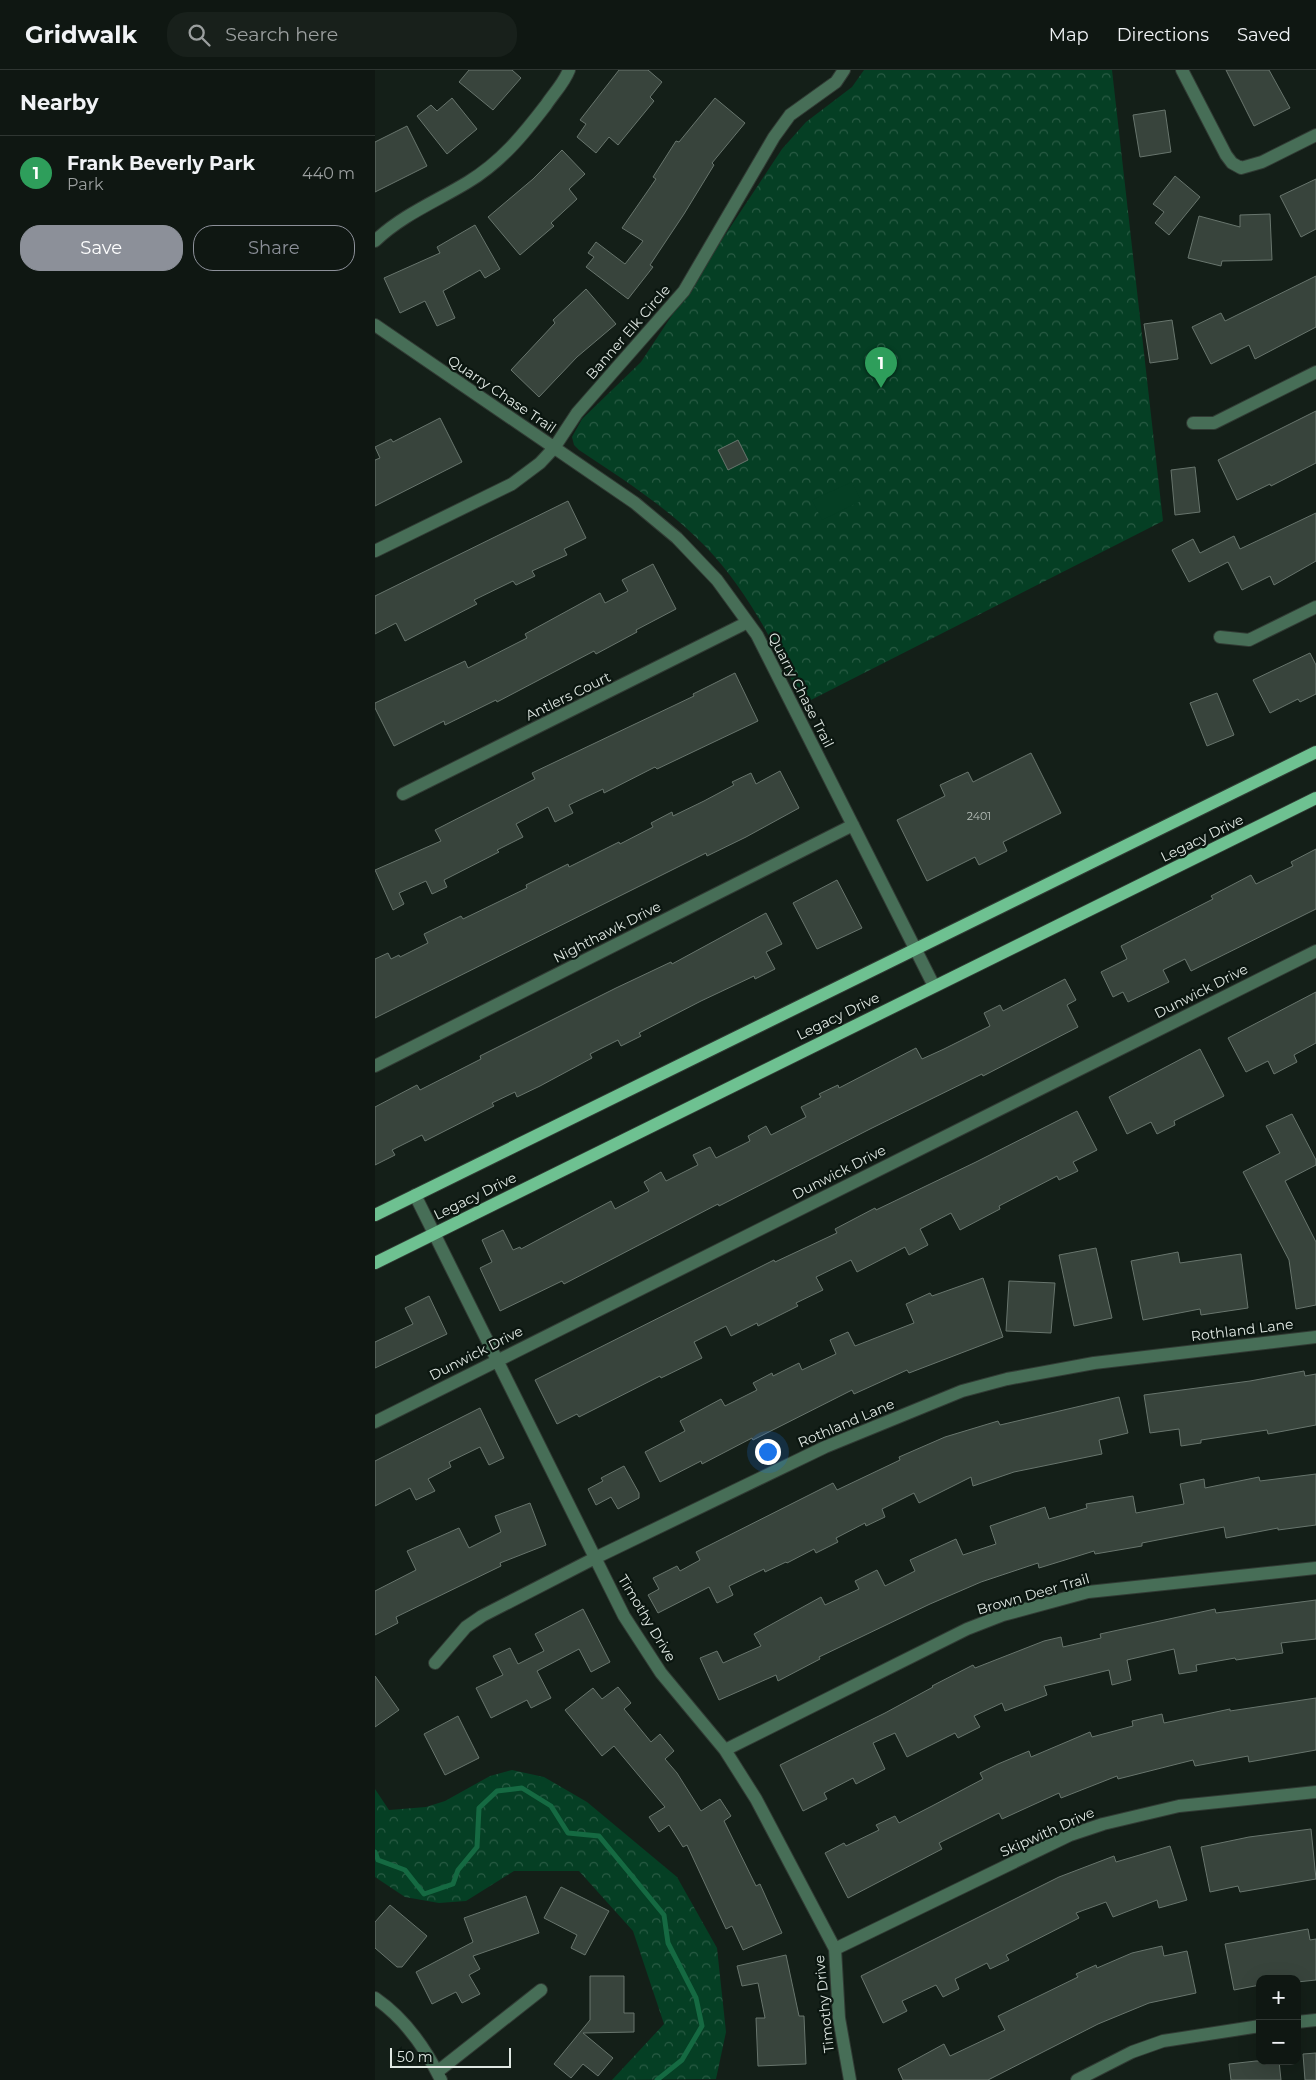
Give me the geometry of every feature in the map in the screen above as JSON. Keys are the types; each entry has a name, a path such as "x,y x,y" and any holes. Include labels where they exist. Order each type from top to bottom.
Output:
{"main road":[{"name":"Legacy Drive","path":"375,1215 1316,752"},
{"name":"Legacy Drive","path":"375,1263 1316,798"}],"street":[{"path":"375,241 391,225 469,181 504,156 532,124 565,79 569,70"},
{"name":"Banner Elk Circle","path":"375,551 512,484 540,463 554,448 577,413 684,292 774,137 791,115 836,82 844,70"},
{"path":"1182,70 1226,155 1232,163 1241,168 1262,162 1316,135"},
{"name":"Quarry Chase Trail","path":"375,325 635,503 677,538 717,580 757,635 934,986"},
{"path":"1193,423 1214,422 1316,372"},
{"path":"1220,637 1249,640 1316,607"},
{"name":"Antlers Court","path":"403,794 747,623"},
{"name":"Nighthawk Drive","path":"375,1066 853,825"},
{"name":"Dunwick Drive","path":"375,1422 1316,950"},
{"name":"Timothy Drive","path":"415,1195 595,1558 639,1642 697,1719 725,1750 756,1799 835,1949 839,2018 850,2080"},
{"name":"Rothland Lane","path":"435,1663 466,1626 481,1616 595,1558 825,1447 962,1391 1007,1378 1094,1363 1316,1336"},
{"name":"Brown Deer Trail","path":"725,1750 967,1629 1003,1615 1087,1592 1316,1568"},
{"name":"Skipwith Drive","path":"835,1949 1070,1835 1103,1824 1179,1806 1316,1792"},
{"path":"375,1998 398,2017 426,2053 439,2076 541,1990"},
{"path":"1301,2022 1316,2020"},
{"path":"1077,2080 1132,2052 1163,2041 1256,2027"}],"green space":[{"path":"864,70 1112,70 1163,521 803,704 772,641 748,601 720,563 676,519 628,483 579,450 574,445 572,437 582,419 641,362 782,149 806,122 852,87"},
{"path":"852,482 861,501 822,520 812,500"},
{"path":"512,1770 544,1777 587,1802 677,1877 717,1948 726,2032 716,2079 612,2080 664,2024 633,1931 579,1871 514,1871 466,1901 439,1903 405,1897 375,1877 375,1789 389,1810 426,1807 445,1801 490,1776"}],"building":[{"path":"469,70 512,70 521,78 493,110 459,82"},
{"path":"619,70 648,70 662,82 650,97 654,101 618,145 609,137 596,153 577,137 586,124 580,120"},
{"path":"1226,70 1269,70 1290,108 1254,126"},
{"path":"452,98 477,129 447,154 417,116 431,105 437,111"},
{"path":"715,98 745,123 712,163 714,165 650,265 653,267 628,299 586,267 594,257 588,253 596,242 625,264 643,241 622,228 656,179 653,177 676,141 679,142"},
{"path":"1165,110 1171,152 1140,157 1133,115"},
{"path":"407,126 427,166 375,192 375,142"},
{"path":"562,150 585,174 569,189 577,199 551,223 554,226 520,255 488,217 533,179"},
{"path":"1175,176 1200,197 1169,235 1155,223 1164,212 1153,204"},
{"path":"1316,179 1316,229 1301,237 1280,196"},
{"path":"1270,214 1272,260 1222,261 1221,266 1188,258 1199,216 1240,227 1240,215"},
{"path":"475,225 500,269 485,278 480,270 443,291 455,318 437,326 425,301 400,313 384,278 440,253 437,247"},
{"path":"1316,276 1316,327 1255,359 1249,345 1211,364 1192,327 1221,313 1225,321"},
{"path":"586,289 616,324 577,357 539,397 511,370 555,323 553,320"},
{"path":"1172,320 1178,359 1150,363 1144,324"},
{"path":"1316,411 1316,463 1271,486 1270,484 1237,500 1218,460"},
{"path":"440,418 462,462 375,506 375,460 380,458 375,447 391,439 393,442"},
{"path":"738,440 748,460 728,470 718,450"},
{"path":"1195,467 1200,512 1175,515 1171,470"},
{"path":"568,501 586,538 564,549 567,555 532,571 535,576 516,585 513,581 474,600 477,604 405,641 396,623 375,634 375,596"},
{"path":"1316,513 1316,561 1274,585 1270,576 1242,590 1228,562 1189,582 1172,550 1193,539 1200,553 1234,536 1240,549"},
{"path":"653,564 676,609 596,654 594,651 497,702 496,700 445,725 444,721 394,746 375,708 375,703 465,661 468,668 527,638 525,634 600,593 605,603 628,591 622,580"},
{"path":"1310,653 1316,665 1316,694 1300,702 1298,699 1270,713 1253,680"},
{"path":"735,673 758,721 657,769 655,767 604,793 603,789 569,805 573,813 555,822 548,807 516,824 523,837 497,850 499,852 444,880 447,887 432,894 426,881 399,893 404,904 393,910 375,870 441,841 435,830 535,779 532,773 694,696 693,694"},
{"path":"1217,693 1234,735 1207,746 1190,703"},
{"path":"1031,753 1061,813 1003,842 1007,851 979,865 975,857 927,881 897,820 945,796 940,785 968,772 973,782"},
{"path":"780,771 799,808 746,837 707,856 706,853 375,1018 375,959 388,953 391,959 399,955 400,957 428,943 424,934 461,916 463,919 527,888 526,885 568,864 569,867 619,842 620,844 653,827 651,823 672,812 673,816 704,801 734,785 732,782 751,773 756,784"},
{"path":"1316,849 1316,909 1191,971 1185,959 1163,970 1169,982 1128,1002 1123,992 1113,997 1101,972 1127,959 1121,946 1213,899 1211,896 1251,875 1256,884 1293,866 1291,862"},
{"path":"837,880 862,928 817,949 793,903"},
{"path":"766,913 782,944 766,952 775,969 755,979 754,976 701,1001 639,1033 641,1036 621,1046 618,1040 590,1054 592,1058 540,1086 517,1097 515,1092 492,1103 494,1106 425,1141 422,1135 392,1150 395,1155 375,1165 375,1107 417,1085 420,1090 481,1059 480,1056 616,988 671,962 672,964"},
{"path":"1065,979 1076,1000 1067,1005 1078,1027 983,1076 982,1074 870,1129 719,1206 718,1204 564,1284 562,1281 500,1311 480,1268 492,1262 482,1240 503,1230 513,1250 520,1247 521,1249 611,1201 615,1209 649,1191 644,1182 661,1172 666,1181 698,1165 693,1155 710,1147 716,1158 750,1141 748,1136 766,1126 771,1135 806,1117 801,1107 821,1097 819,1094 838,1085 839,1088 916,1048 922,1059 944,1049 990,1026 984,1013 1000,1005 1003,1011"},
{"path":"1316,992 1316,1043 1294,1055 1297,1062 1274,1074 1268,1061 1246,1072 1228,1038"},
{"path":"1200,1049 1224,1096 1174,1121 1175,1125 1157,1134 1151,1122 1127,1134 1109,1097"},
{"path":"1077,1111 1097,1150 1073,1162 1078,1171 1059,1180 1057,1176 999,1206 1000,1209 960,1230 951,1213 920,1229 928,1245 909,1255 905,1247 857,1272 851,1260 816,1277 823,1290 796,1303 798,1306 758,1326 757,1323 731,1336 726,1326 694,1342 702,1358 661,1378 660,1376 579,1417 577,1414 557,1424 535,1380 774,1260 775,1262 837,1233 835,1229 875,1208 876,1210 976,1162"},
{"path":"1292,1114 1316,1160 1316,1165 1285,1181 1316,1242 1316,1305 1296,1309 1289,1260 1243,1172 1280,1153 1266,1126"},
{"path":"1096,1248 1112,1318 1074,1326 1059,1255"},
{"path":"1178,1252 1180,1263 1241,1254 1248,1308 1201,1315 1200,1309 1143,1320 1131,1261"},
{"path":"983,1278 1003,1337 909,1373 907,1370 854,1394 852,1390 753,1440 752,1438 702,1464 701,1461 660,1482 645,1452 685,1431 680,1421 721,1399 725,1406 757,1390 753,1383 772,1373 773,1376 799,1363 802,1370 836,1354 830,1340 848,1332 855,1346 914,1323 906,1304 930,1293 932,1296"},
{"path":"1009,1281 1055,1283 1051,1333 1006,1331"},
{"path":"429,1296 447,1334 375,1368 375,1342 413,1324 405,1308"},
{"path":"1304,1371 1305,1376 1316,1374 1316,1425 1268,1434 1267,1430 1201,1440 1201,1443 1181,1446 1179,1429 1150,1433 1144,1395 1250,1381"},
{"path":"1119,1397 1128,1433 1099,1440 1102,1454 1014,1472 973,1486 971,1477 919,1503 914,1493 882,1509 885,1517 866,1526 865,1523 836,1538 838,1542 816,1553 814,1549 765,1572 764,1569 729,1586 733,1595 717,1603 709,1587 658,1613 648,1595 659,1589 653,1578 677,1566 680,1571 700,1560 696,1552 833,1483 837,1490 900,1460 899,1457 945,1437 998,1421 1000,1425"},
{"path":"480,1408 504,1458 489,1465 480,1447 449,1462 451,1467 428,1479 435,1491 416,1500 410,1488 375,1506 375,1461"},
{"path":"624,1466 639,1493 639,1498 618,1509 611,1497 596,1505 588,1489 603,1481 601,1478"},
{"path":"1316,1474 1316,1525 1278,1530 1278,1528 1226,1538 1224,1527 1142,1543 1142,1546 1095,1554 1094,1551 1039,1568 1038,1563 981,1582 930,1604 819,1657 820,1659 778,1681 776,1675 719,1700 700,1658 717,1651 723,1663 761,1646 754,1634 821,1597 825,1605 859,1589 855,1581 877,1570 885,1586 915,1571 910,1560 956,1539 963,1555 996,1544 990,1526 1045,1507 1049,1519 1087,1508 1086,1504 1133,1496 1136,1513 1184,1504 1180,1484 1204,1479 1205,1488 1259,1477 1260,1481"},
{"path":"530,1503 546,1545 500,1563 501,1566 396,1617 398,1623 375,1635 375,1591 416,1570 407,1551 459,1528 469,1548 501,1532 495,1516"},
{"path":"1316,1600 1316,1639 1281,1643 1283,1653 1236,1660 1235,1658 1196,1665 1197,1671 1179,1674 1174,1649 1127,1660 1131,1680 1112,1685 1109,1670 1044,1686 1047,1695 1005,1711 1002,1703 974,1716 980,1727 958,1738 955,1733 907,1757 895,1733 873,1743 885,1769 856,1784 853,1778 824,1793 827,1799 803,1811 780,1765 885,1713 973,1665 975,1668 1044,1641 1061,1637 1063,1647 1101,1638 1100,1634 1215,1609 1216,1613"},
{"path":"583,1609 610,1662 591,1672 579,1649 537,1671 551,1698 531,1708 527,1700 491,1718 476,1688 503,1675 493,1656 510,1648 518,1664 544,1651 535,1634"},
{"path":"375,1676 399,1710 375,1727"},
{"path":"618,1687 631,1703 624,1709 651,1742 660,1734 674,1751 665,1759 677,1773 701,1811 720,1799 731,1816 724,1821 756,1886 760,1884 782,1933 743,1950 732,1926 726,1929 687,1845 683,1847 669,1825 659,1832 649,1817 665,1807 614,1746 602,1756 565,1710 593,1688 602,1699"},
{"path":"1316,1698 1316,1750 1249,1762 1248,1756 1195,1766 1193,1760 1118,1779 1117,1776 1061,1798 1059,1793 1002,1819 999,1813 939,1843 942,1849 848,1898 825,1853 844,1843 846,1846 879,1830 876,1825 895,1816 899,1823 983,1779 980,1773 1029,1751 1031,1757 1090,1732 1092,1737 1133,1726 1132,1721 1162,1714 1164,1723 1230,1709 1230,1711"},
{"path":"458,1716 479,1758 445,1775 424,1734"},
{"path":"1311,1829 1316,1879 1240,1892 1238,1886 1210,1892 1201,1847 1249,1837"},
{"path":"1170,1846 1187,1900 1159,1908 1157,1900 1113,1917 1106,1902 1076,1913 1079,1918 1006,1955 1009,1960 990,1969 987,1963 955,1979 959,1989 943,1997 936,1985 902,2001 907,2011 883,2023 861,1976 1059,1877 1114,1856 1116,1862"},
{"path":"561,1887 609,1911 585,1955 571,1948 577,1935 544,1918"},
{"path":"526,1896 539,1933 473,1956 480,1969 469,1975 480,1994 462,2003 456,1992 432,2004 416,1972 473,1942 464,1918"},
{"path":"390,1905 427,1936 402,1967 397,1967 375,1948 375,1922"},
{"path":"1308,1929 1310,1940 1316,1939 1316,1980 1301,1982 1301,1975 1256,1975 1256,1986 1234,1990 1225,1944"},
{"path":"1162,1946 1164,1956 1187,1951 1196,1993 1149,2003 1098,2024 988,2080 903,2080 898,2069 944,2044 950,2056 1005,2030 998,2016 1078,1977 1076,1974 1096,1965 1097,1968 1132,1953"},
{"path":"786,1955 799,2016 804,2016 806,2064 758,2066 756,2018 765,2018 758,1983 742,1986 737,1966"},
{"path":"590,1976 624,1976 624,2013 634,2013 634,2032 583,2033 613,2058 598,2076 583,2064 571,2078 554,2064 590,2020"},
{"path":"1316,2053 1316,2080 1305,2080 1303,2054"},
{"path":"1256,2061 1256,2065 1279,2065 1281,2080 1231,2080 1229,2064"}],"waterway":[{"path":"375,1852 378,1860 405,1870 424,1894 453,1884 458,1870 477,1847 479,1808 497,1791 522,1788 551,1806 568,1833 599,1836 664,1915 668,1943 696,1998 702,2026 682,2060 657,2080"}],"place":[{"name":"Frank Beverly Park","path":"881,388"}]}
